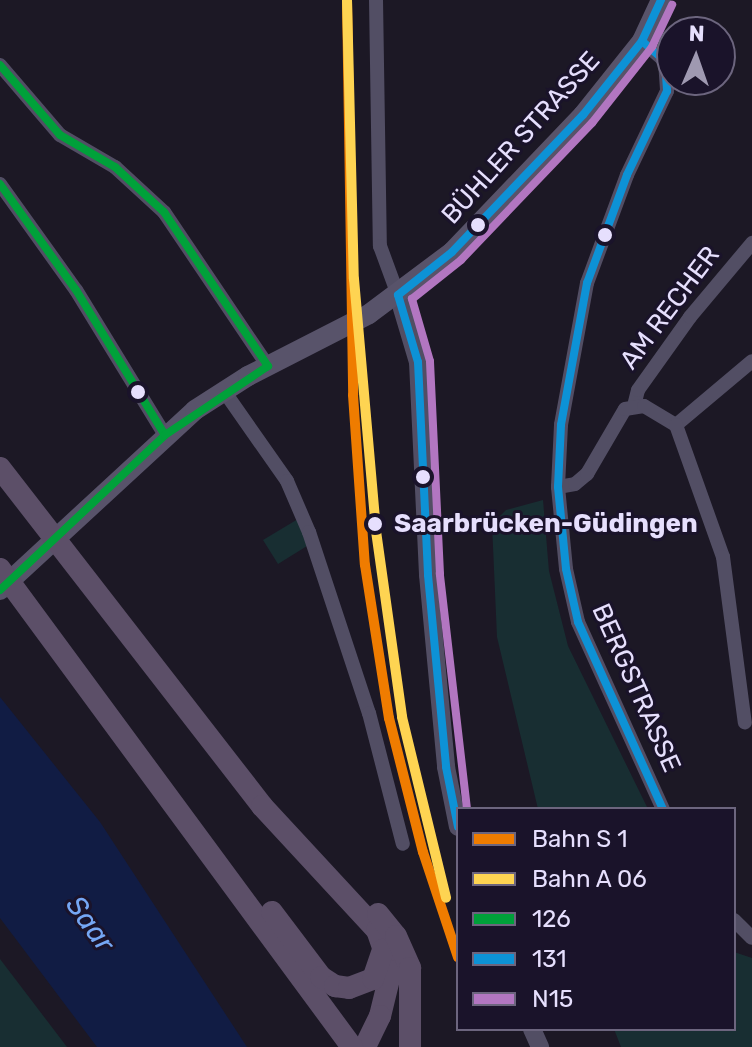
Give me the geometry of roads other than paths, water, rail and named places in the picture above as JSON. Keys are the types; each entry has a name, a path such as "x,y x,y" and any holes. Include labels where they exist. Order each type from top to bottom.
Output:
{"main road":[{"name":"BÜHLER STRASSE","path":"3,580 31,562 165,435 224,391 398,295 452,252 552,150 642,41 661,0"},
{"path":"0,468 58,537 262,806 357,902 385,920 405,952 412,986 410,1047"},
{"path":"3,580 352,1047"},
{"path":"118,730 152,752 321,977 335,986 364,985 379,969 384,945"},
{"path":"357,902 384,945 389,984 365,1047"}],"street":[{"path":"376,0 380,246 418,362 429,590 446,767 456,817"},
{"name":"BERGSTRASSE","path":"642,41 665,61 669,81 615,203 587,283 561,425 558,487 566,569 578,622 662,807"},
{"path":"0,65 48,125 115,167 164,212 268,366"},
{"path":"0,184 63,270 165,435"},
{"name":"AM RECHER","path":"634,406 638,390 690,317 752,243"},
{"path":"745,723 723,557 676,425 752,361"},
{"path":"224,391 269,452 309,532 369,713 403,844"},
{"name":"AM RECHER","path":"558,487 575,484 587,474 619,416 634,406 644,406 676,425"},
{"path":"736,922 752,938"}],"water":[{"name":"Saar","path":"0,697 100,822 247,1047 97,1047 0,918"}],"place":[{"name":"Saarbrücken-Güdingen","path":"375,524"}]}
